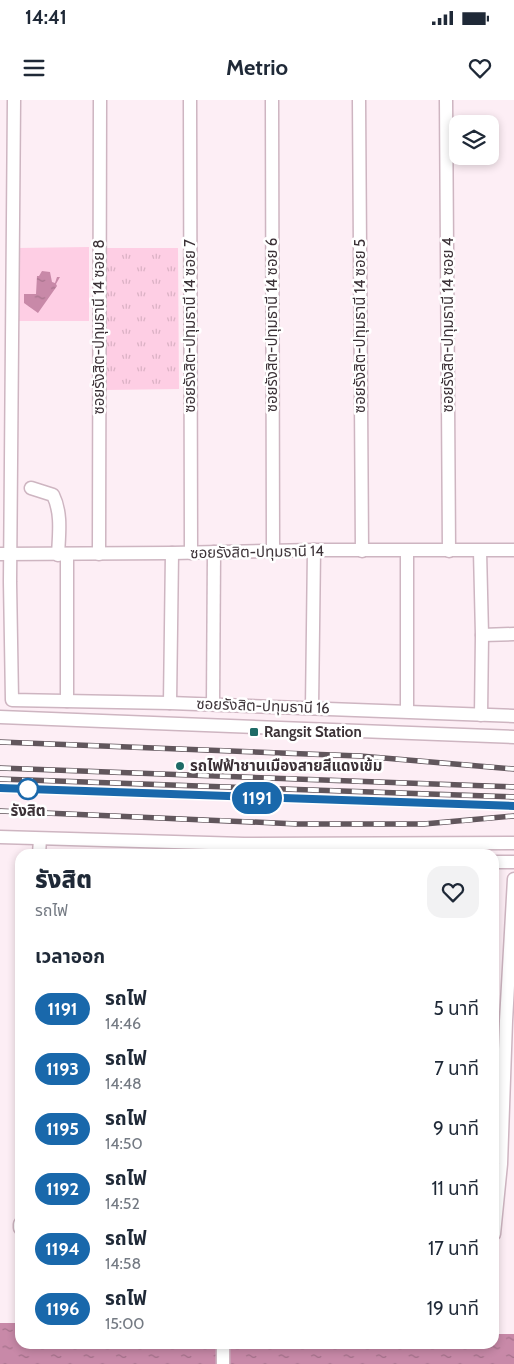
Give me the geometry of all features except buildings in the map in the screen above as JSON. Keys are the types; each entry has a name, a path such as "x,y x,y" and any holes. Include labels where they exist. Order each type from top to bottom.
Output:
{"street":[{"path":"5,554 14,100"},
{"name":"ซอยรังสิต-ปทุมธานี 14 ซอย 8","path":"99,554 100,100"},
{"name":"ซอยรังสิต-ปทุมธานี 14 ซอย 7","path":"190,100 191,553"},
{"name":"ซอยรังสิต-ปทุมธานี 14 ซอย 6","path":"272,100 273,551"},
{"name":"ซอยรังสิต-ปทุมธานี 14 ซอย 5","path":"359,100 362,551"},
{"name":"ซอยรังสิต-ปทุมธานี 14 ซอย 4","path":"446,100 450,551"},
{"path":"31,488 53,495 59,514 63,554 67,701"},
{"path":"312,707 314,550"},
{"name":"ซอยรังสิต-ปทุมธานี 14","path":"5,554 314,550 514,550"},
{"path":"407,551 407,711"},
{"path":"480,551 481,715"},
{"path":"213,704 214,552"},
{"path":"170,702 172,553"},
{"name":"ซอยรังสิต-ปทุมธานี 16","path":"5,554 12,700 170,702 514,716"},
{"path":"482,634 514,634"},
{"path":"0,717 514,737"},
{"path":"0,837 244,844 514,843"},
{"path":"39,849 40,839"},
{"path":"499,862 514,862"},
{"path":"499,1184 501,1164 500,1021 514,879"},
{"path":"223,1364 224,1349"}],"green space":[{"path":"89,247 89,321 18,321 17,248"},
{"path":"105,248 178,248 179,389 106,390"}],"water":[{"path":"42,271 50,272 52,282 55,283 57,277 60,277 56,284 57,286 38,313 24,303 24,294 36,294 37,276"},
{"path":"0,1323 15,1323 15,1349 499,1349 499,1334 514,1334 514,1364 0,1364"}],"railway":[{"path":"0,742 360,756 514,769"},
{"path":"0,768 514,787"},
{"path":"0,779 514,797"},
{"path":"0,788 514,806"},
{"path":"0,811 297,824 424,824 514,816"}],"train":[{"name":"1191","path":"0,788 514,806"}],"place":[{"name":"Rangsit Station","path":"254,732"},
{"name":"รถไฟฟ้าชานเมืองสายสีแดงเข้ม","path":"180,766"},
{"name":"รังสิต","path":"28,789"}]}
